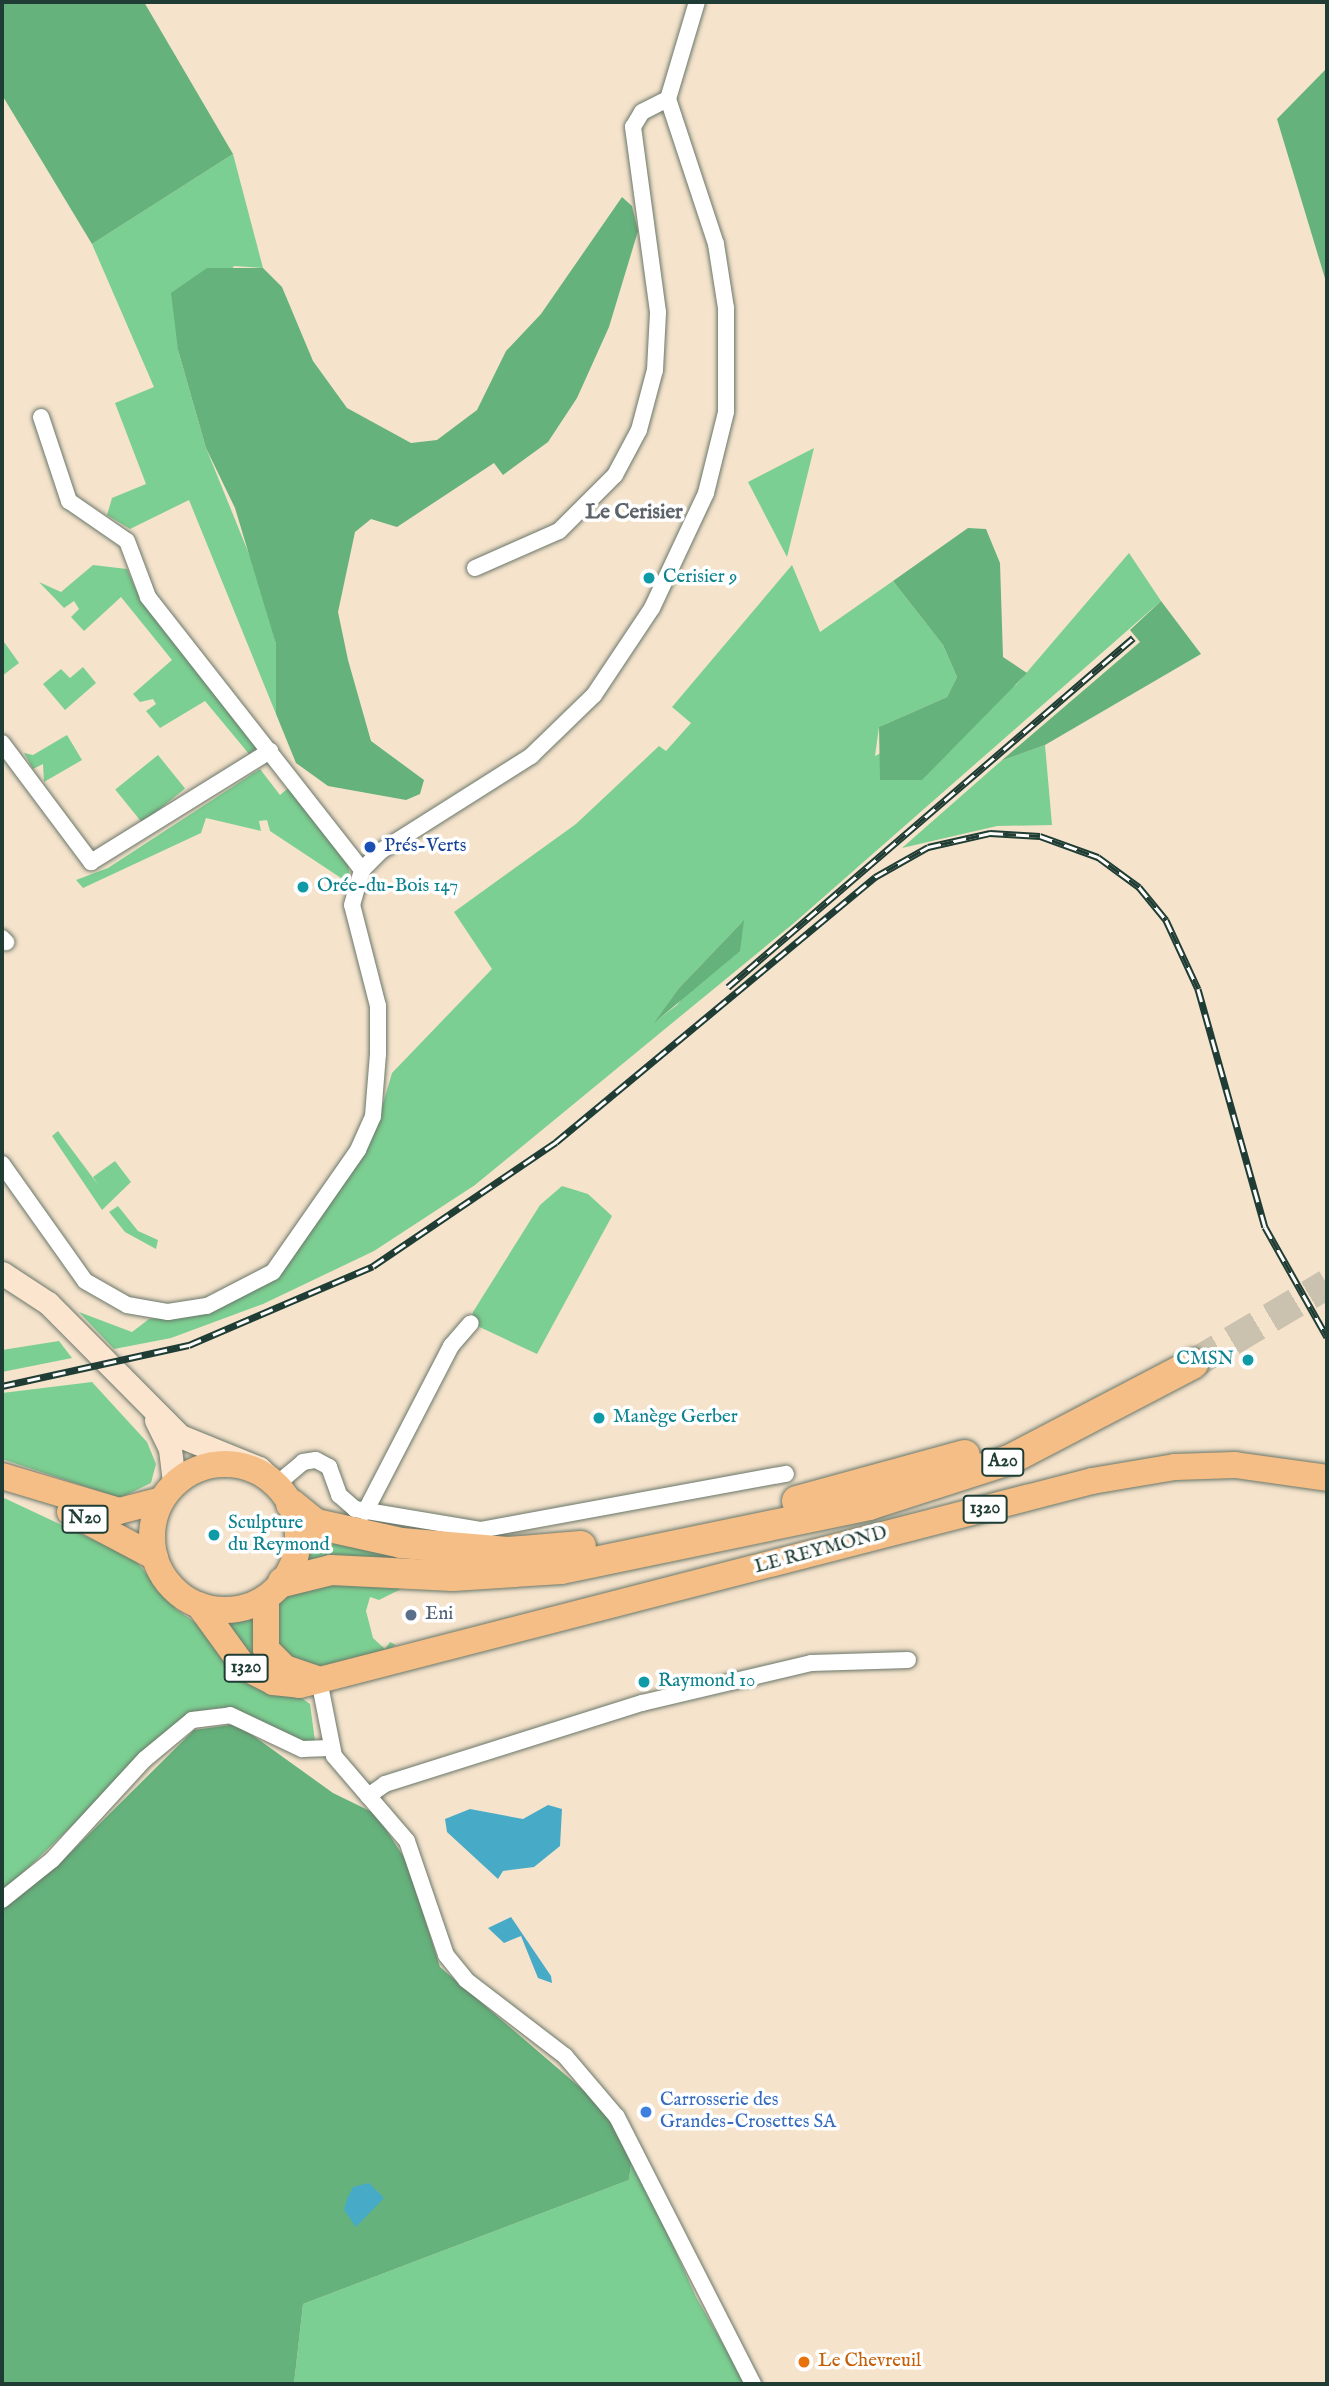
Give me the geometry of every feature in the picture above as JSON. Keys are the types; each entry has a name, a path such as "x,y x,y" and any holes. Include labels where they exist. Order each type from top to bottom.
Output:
{"highway":[{"name":"A20","path":"274,1590 331,1570 453,1576 561,1569 869,1505 1009,1460 1193,1364 953,1458 604,1543 508,1552 441,1549 332,1529 304,1518 280,1489"}],"main road":[{"path":"2,1273 48,1303 150,1412 192,1444 252,1465 280,1489 298,1550 274,1590 239,1609 200,1605 171,1586 155,1557 152,1534 168,1492 170,1449 150,1412"},
{"name":"N20","path":"8,1479 119,1511 168,1492 195,1469 217,1465 280,1489"},
{"name":"LE REYMOND","path":"319,1680 1092,1481 1175,1466 1235,1465 1327,1478"},
{"name":"N20","path":"8,1479 155,1557"},
{"name":"1320","path":"274,1590 261,1631 270,1654 285,1668 319,1680"},
{"name":"1320","path":"200,1605 232,1654 257,1675 292,1686 319,1680"}],"street":[{"path":"2,1164 72,1268 113,1300 148,1311 184,1311 208,1306 273,1272 338,1182 373,1116 378,1006 352,905 362,870 381,851 531,756 594,695 652,608 706,493 726,412 727,320 716,244 668,99 697,2"},
{"path":"475,568 559,531 615,475 639,430 652,388 658,312 633,127 642,112 668,99"},
{"path":"41,417 69,501 127,541 148,597 362,870"},
{"path":"2,743 91,862 270,751"},
{"path":"365,1512 452,1346 471,1323"},
{"path":"280,1489 296,1466 316,1460 329,1467 343,1501 365,1512 480,1530 786,1474"},
{"path":"368,1796 385,1784 642,1703 811,1663 908,1660"},
{"path":"319,1680 330,1748 414,1853 438,1941 455,1968 565,2056 617,2117 753,2384"},
{"path":"2,1900 52,1860 145,1759 192,1720 230,1715 302,1749 330,1748"}],"green space":[{"path":"2,2 144,2 233,154 92,244 2,95"},
{"path":"1327,68 1327,285 1277,119"},
{"path":"233,154 263,268 234,266 178,350 206,448 260,581 276,644 276,714 189,500 130,529 107,515 112,498 146,484 115,403 154,387 92,244"},
{"path":"622,197 632,206 638,231 609,327 577,398 548,442 503,475 494,463 397,527 371,519 355,532 338,612 348,660 371,741 424,780 420,794 406,800 328,786 296,763 276,714 276,644 235,508 206,448 178,350 171,293 207,268 263,268 282,287 313,361 347,408 411,443 437,440 477,410 506,351 541,314"},
{"path":"814,448 787,557 748,482"},
{"path":"968,528 986,529 1000,563 1003,657 1027,673 922,780 880,780 879,727 947,697 957,677 943,645 893,581"},
{"path":"1129,553 1161,601 794,923 475,1185 374,1251 263,1304 171,1338 114,1349 79,1312 132,1332 149,1319 204,1314 275,1280 374,1134 392,1073 492,969 454,912 576,824 659,746 666,751 691,723 672,707 792,565 820,632 893,581 943,645 957,677 947,697 879,727 875,756 1016,685","holes":["743,921 677,1005 656,1021 679,988"]},
{"path":"93,565 127,569 136,590 260,746 249,754 205,701 160,728 146,711 156,704 153,699 140,702 133,694 172,660 121,597 84,631 71,617 79,609 74,601 64,608 39,582 61,592"},
{"path":"1161,601 1201,654 1045,745 1001,761 1140,642 1130,630"},
{"path":"4,642 19,663 2,676 2,644"},
{"path":"83,667 96,683 65,710 43,684 61,669 70,678"},
{"path":"67,735 82,760 44,782 43,764 33,769 24,753 33,755"},
{"path":"1045,745 1052,825 997,826 902,848 1001,761"},
{"path":"158,755 185,788 142,823 115,790"},
{"path":"260,769 280,795 292,785 348,863 350,876 341,878 270,831 267,820 259,821 261,831 206,818 201,833 83,888 76,880 108,868"},
{"path":"744,920 740,951 654,1023 679,988"},
{"path":"58,1131 99,1186 93,1177 115,1161 131,1182 102,1210 52,1136"},
{"path":"562,1186 588,1194 612,1216 537,1354 471,1323 473,1312 540,1205"},
{"path":"118,1206 138,1231 158,1240 156,1249 125,1232 109,1212"},
{"path":"59,1341 72,1358 2,1372 2,1350"},
{"path":"92,1382 147,1442 156,1464 151,1483 120,1498 2,1459 2,1393"},
{"path":"2,1497 134,1559 176,1609 310,1704 315,1741 304,1745 228,1707 190,1712 2,1893"},
{"path":"304,1530 506,1560 300,1563"},
{"path":"307,1582 403,1588 379,1600 370,1597 366,1611 373,1638 385,1649 390,1642 396,1645 385,1651 323,1670 274,1652 273,1607"},
{"path":"256,1611 267,1675 216,1617"},
{"path":"237,1724 333,1793 376,1814 407,1862 440,1967 597,2102 632,2154 629,2180 303,2304 294,2384 2,2384 2,1904 59,1864 194,1730"},
{"path":"632,2154 696,2297 746,2384 294,2384 303,2304 629,2180"}],"water":[{"path":"548,1805 562,1809 560,1846 534,1867 503,1871 498,1879 447,1832 445,1819 470,1809 523,1819"},
{"path":"511,1917 551,1976 552,1983 538,1978 521,1936 504,1943 488,1928"},
{"path":"369,2183 384,2198 356,2227 344,2210 347,2199 353,2187"}],"tunnel":[{"path":"1193,1364 1327,1284"}],"railway":[{"path":"728,987 1133,638"},
{"path":"2,1386 189,1345 373,1266 556,1142 875,877 928,847 990,833 1040,836 1098,857 1139,887 1166,920 1198,989 1265,1227 1327,1337"}],"place":[{"name":"Cerisier 9","path":"649,578"},
{"name":"Prés-Verts","path":"370,847"},
{"name":"Orée-du-Bois 147","path":"303,887"},
{"name":"CMSN","path":"1248,1360"},
{"name":"Manège Gerber","path":"599,1418"},
{"name":"Sculpture du Reymond","path":"214,1535"},
{"name":"Eni","path":"411,1615"},
{"name":"Raymond 10","path":"644,1682"},
{"name":"Carrosserie des Grandes-Crosettes SA","path":"646,2112"},
{"name":"Le Chevreuil","path":"804,2362"}],"district":[{"name":"Le Cerisier","path":"634,513"}]}
